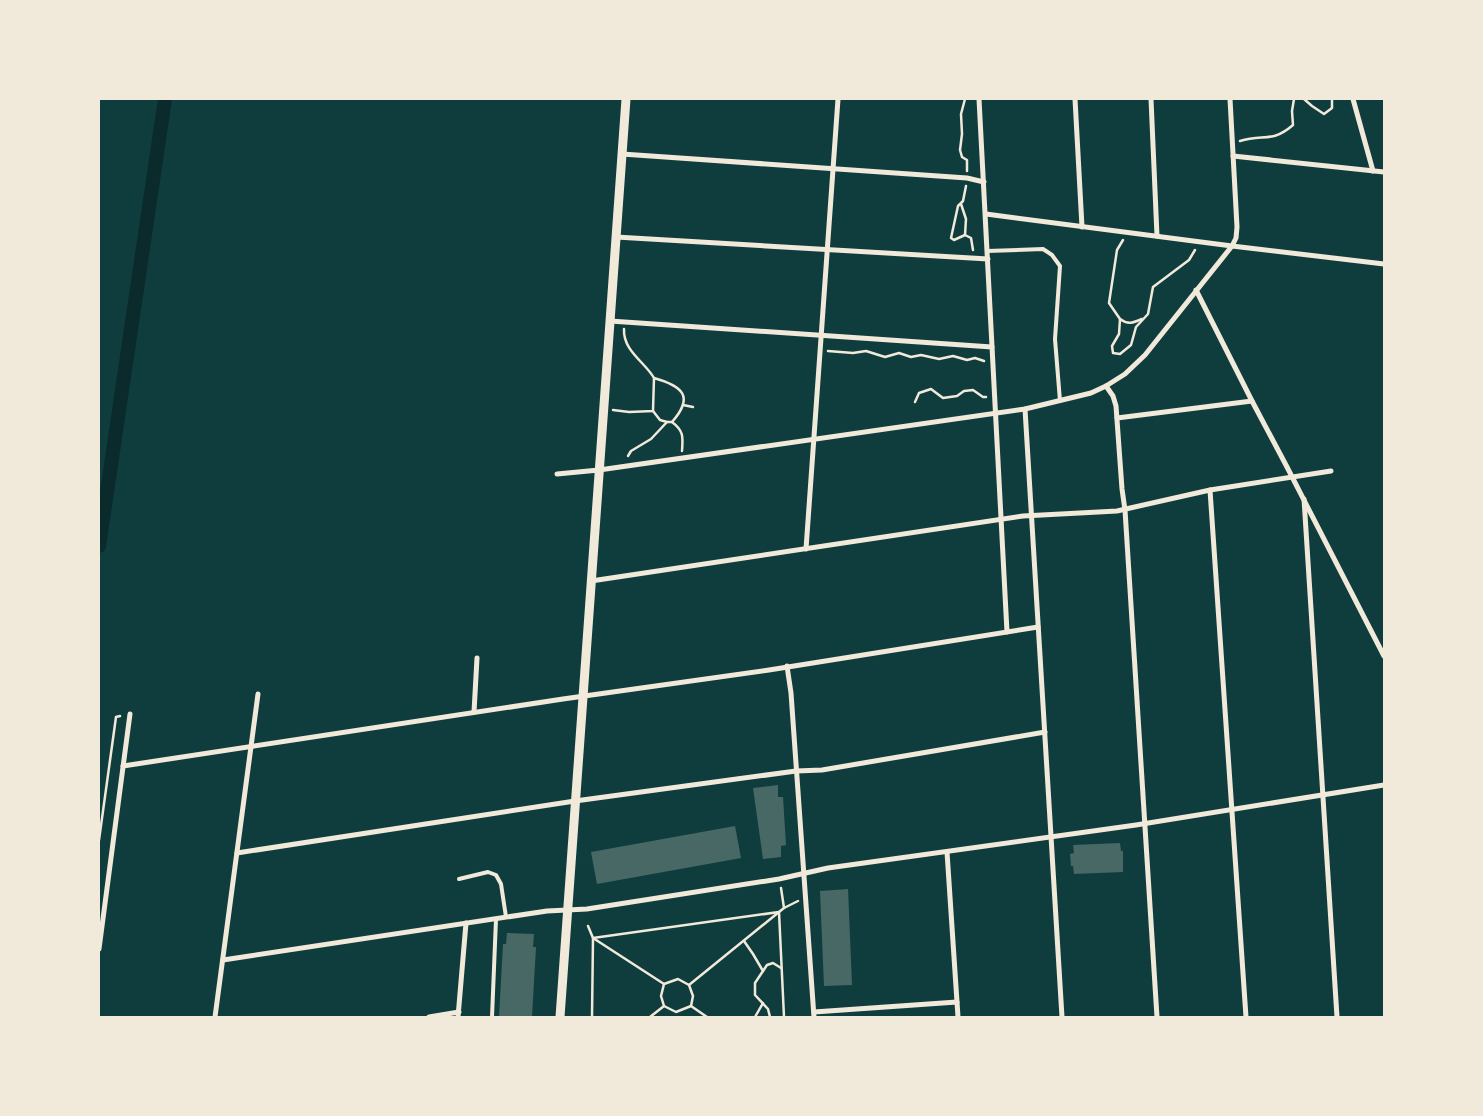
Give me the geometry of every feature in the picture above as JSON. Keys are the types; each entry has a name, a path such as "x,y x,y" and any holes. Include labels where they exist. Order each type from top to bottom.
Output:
{"street":[{"path":"560,1017 626,99"},
{"path":"806,550 838,99"},
{"path":"980,99 1007,632"},
{"path":"1075,99 1082,226"},
{"path":"1151,99 1157,236"},
{"path":"557,474 599,470 1025,409 1084,395 1106,386 1125,374 1145,355 1232,246 1236,238 1234,156 1230,99"},
{"path":"1353,99 1373,171"},
{"path":"622,154 967,178 984,182"},
{"path":"1234,156 1384,172"},
{"path":"986,214 1384,264"},
{"path":"616,237 988,259"},
{"path":"1196,290 1384,656"},
{"path":"610,320 992,347"},
{"path":"1106,386 1115,401 1122,489 1126,510 1157,1017"},
{"path":"1117,418 1252,401"},
{"path":"1025,409 1062,1017"},
{"path":"591,581 1001,520 1032,516 1126,510 1210,490 1331,471"},
{"path":"1210,490 1246,1017"},
{"path":"1304,499 1337,1017"},
{"path":"124,766 252,745 769,670 1038,627"},
{"path":"474,712 477,658"},
{"path":"787,666 791,693 814,1014 957,1002"},
{"path":"215,1017 258,694"},
{"path":"99,949 130,714"},
{"path":"237,853 576,801 796,771 822,770 1044,732"},
{"path":"223,960 547,911 587,909 779,879 828,868 1232,810 1384,785"},
{"path":"947,852 958,1017"},
{"path":"429,1017 459,1014 466,923"}],"lane":[{"path":"988,251 1043,250 1052,255 1060,266 1056,327 1060,401"},
{"path":"459,879 488,872 496,875 501,884 506,917"},
{"path":"492,1017 496,919"}],"path":[{"path":"965,99 961,114 962,134 960,150 962,157 967,160 967,178 963,201 958,206 951,238 954,240 965,235"},
{"path":"1233,144 1244,140 1283,134 1293,125 1292,111 1294,99"},
{"path":"1304,99 1324,114 1332,108 1332,99"},
{"path":"961,204 966,218 965,235"},
{"path":"1127,232 1117,250 1109,302 1120,319 1126,323 1134,323 1144,318"},
{"path":"965,235 970,238 973,248 972,258"},
{"path":"1120,319 1119,334 1112,346 1113,353 1120,354 1130,345 1136,327 1148,314 1153,287 1189,260 1199,242"},
{"path":"625,322 624,334 631,351 654,378 653,411 660,420 672,422 679,428 682,436 682,458"},
{"path":"820,350 853,353 866,351 885,357 899,353 939,359 953,356 967,360 975,358 988,362 987,365"},
{"path":"654,378 680,389 684,397 681,412 672,422"},
{"path":"915,402 919,393 931,389 943,398 957,396 964,391 973,390 983,397 989,396"},
{"path":"683,405 693,407"},
{"path":"604,408 629,412 653,411"},
{"path":"622,466 631,451 651,439 667,422"},
{"path":"99,840 116,717 130,714"},
{"path":"779,879 784,908"},
{"path":"689,985 784,908 806,897"},
{"path":"593,938 779,912"},
{"path":"779,912 784,1017"},
{"path":"588,926 593,938 592,1017"},
{"path":"593,938 664,984"},
{"path":"744,941 763,971"},
{"path":"770,1017 768,1009 755,994 755,983 767,965 773,963 781,968"},
{"path":"664,984 678,979 689,985 693,996 690,1006"},
{"path":"664,984 661,996 664,1006 676,1012 690,1006"},
{"path":"755,1017 763,1003"},
{"path":"650,1017 664,1006"},
{"path":"690,1006 707,1017"}],"building":[{"path":"778,785 778,797 783,797 786,845 781,846 781,857 763,859 753,788"},
{"path":"735,826 741,858 597,884 591,852"},
{"path":"1120,843 1121,851 1123,851 1123,872 1074,874 1070,854 1074,853 1073,845"},
{"path":"848,889 852,985 824,986 820,891"},
{"path":"507,933 534,934 533,947 536,947 532,1017 499,1017 503,944 506,944"}],"waterway":[{"path":"99,546 165,99"}]}
